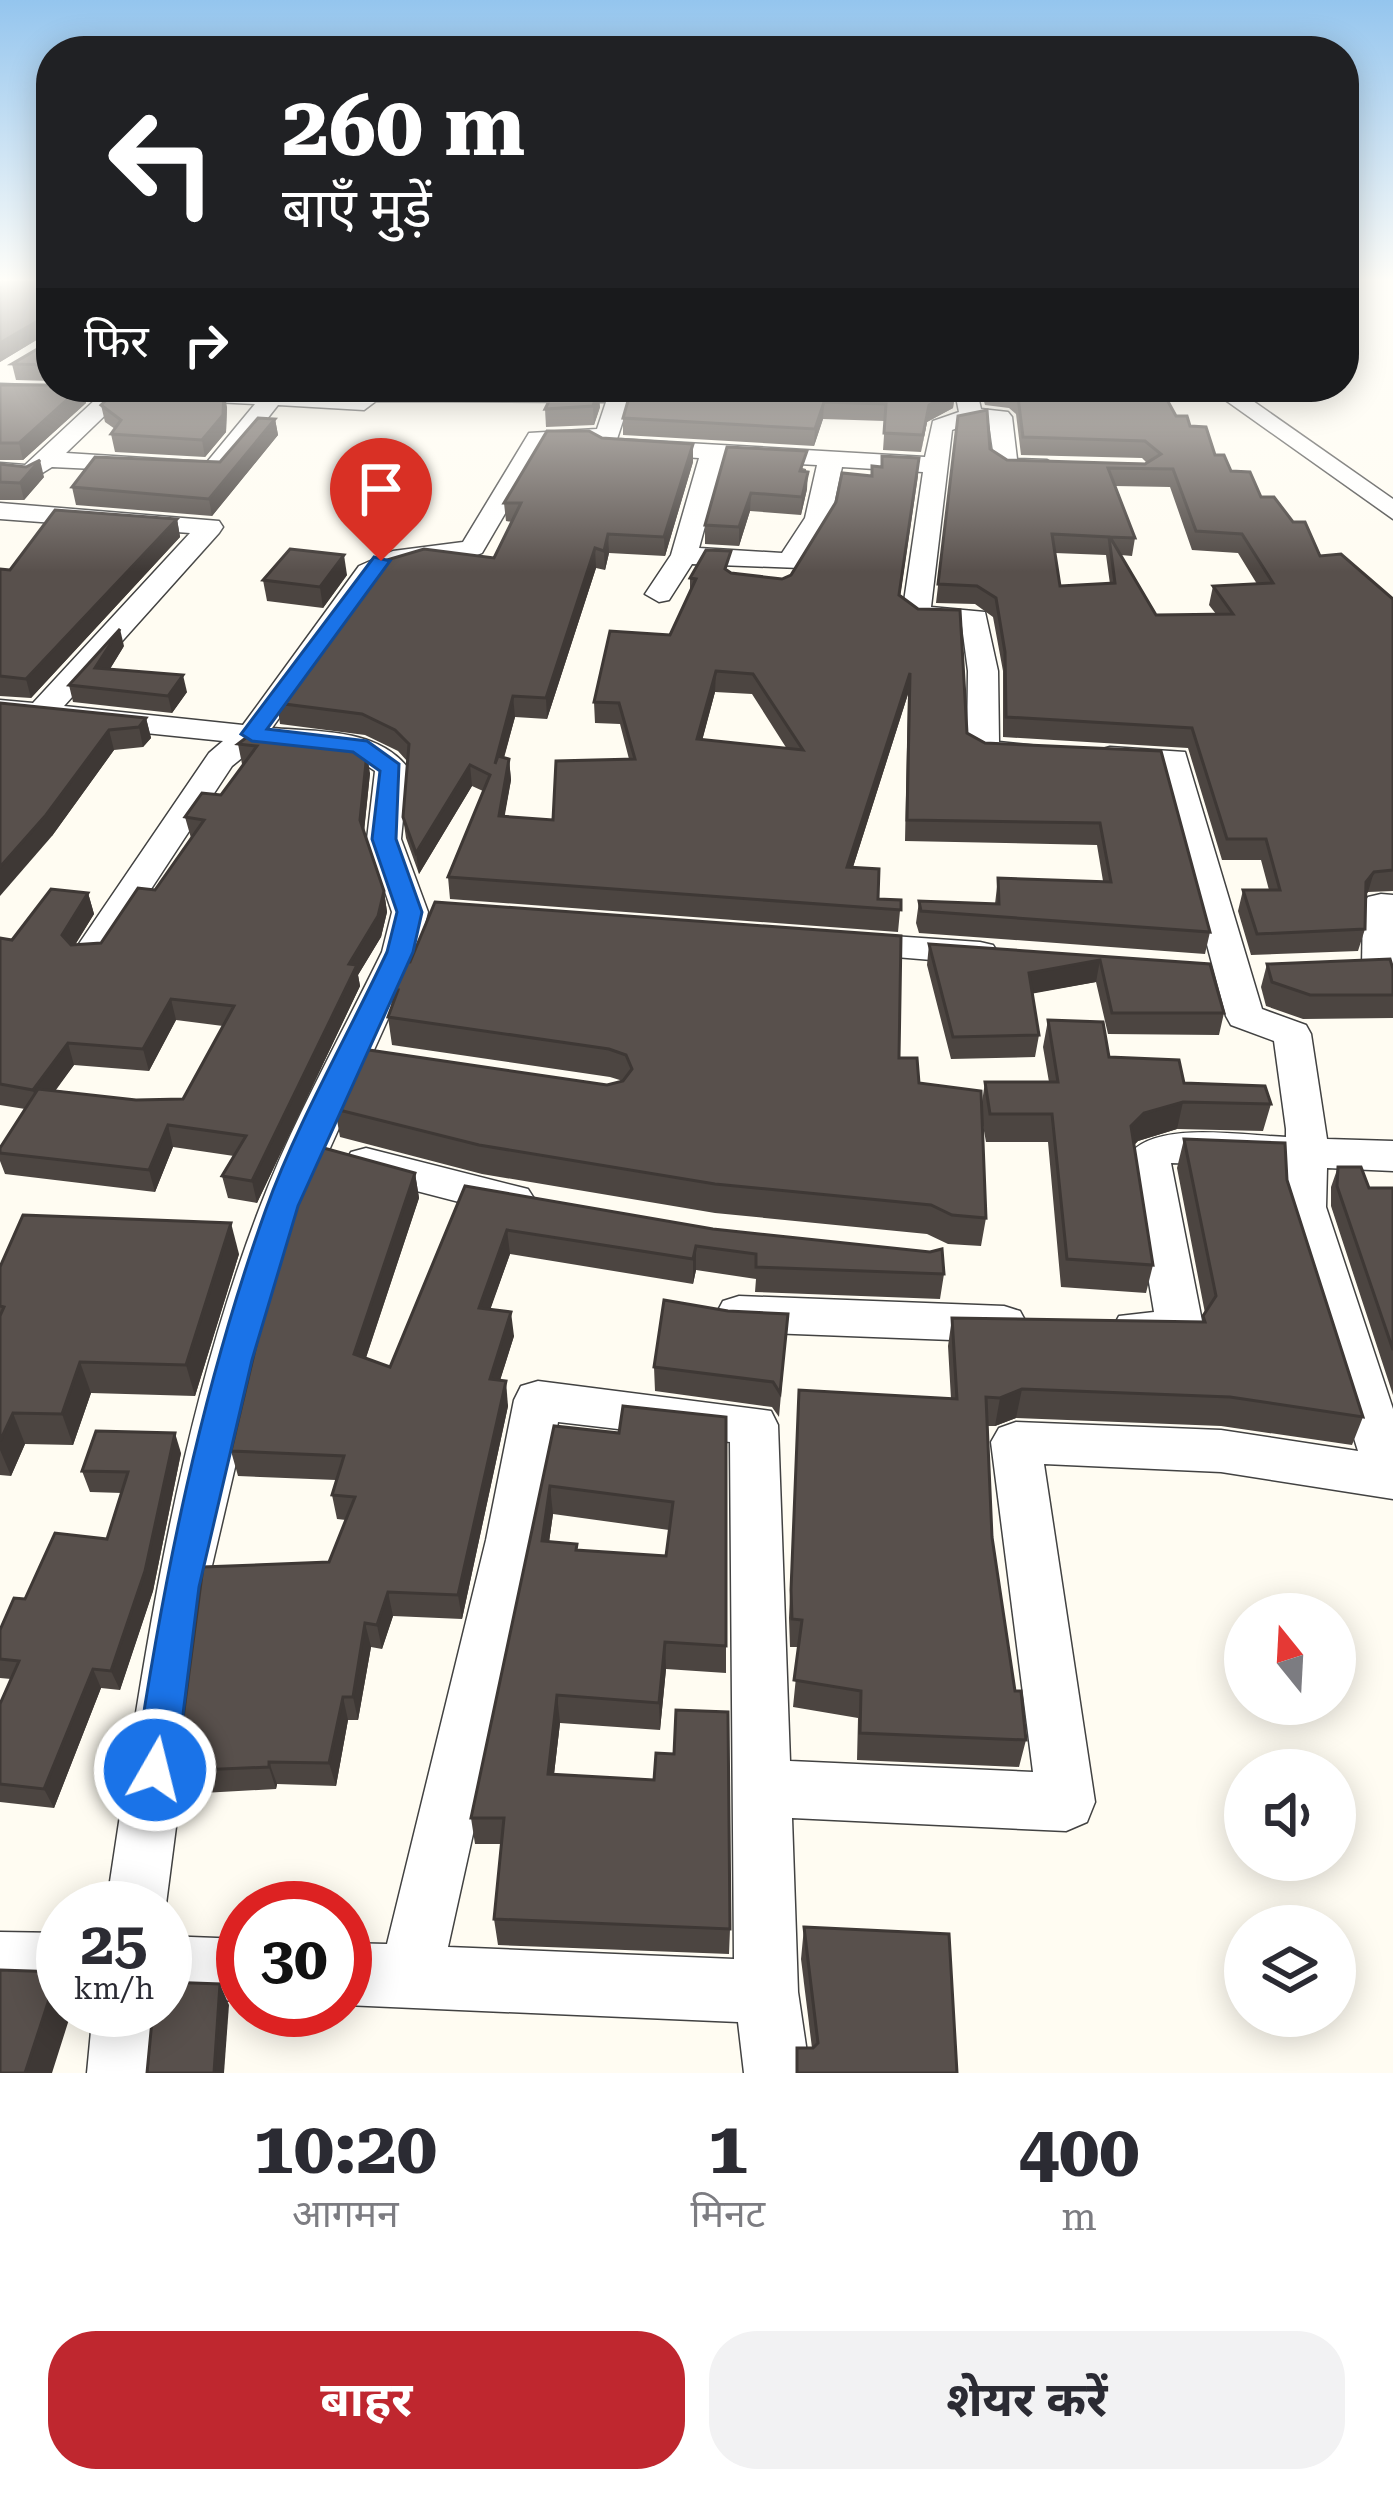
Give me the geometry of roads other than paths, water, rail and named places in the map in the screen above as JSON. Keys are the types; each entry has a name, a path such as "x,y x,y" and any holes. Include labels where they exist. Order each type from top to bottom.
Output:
{"street":[{"path":"0,391 36,391"},
{"path":"0,470 31,473 114,402"},
{"path":"46,459 208,479 269,402"},
{"path":"618,402 603,445 933,465"},
{"path":"764,1788 1066,1802 1016,1442 1221,1451 1392,1478 1304,1207 1306,1152 1292,1034 1245,1016 1174,759 983,750 983,671 975,618 916,615 916,588 926,571 921,555 933,465 941,426 960,402"},
{"path":"968,402 1000,417 1005,466 1074,468"},
{"path":"1239,402 1393,511"},
{"path":"90,954 220,760 252,734 381,561 468,551 537,438 606,436"},
{"path":"659,594 684,555 713,452"},
{"path":"684,555 790,562 818,518 831,459"},
{"path":"0,539 13,512 210,527 21,711"},
{"path":"21,711 359,746 392,768 384,839 410,912 400,952 283,1206 236,1360 181,1587 140,1881"},
{"path":"1339,968 1387,966 1382,905 1393,906"},
{"path":"410,912 457,915"},
{"path":"810,941 1022,956"},
{"path":"1186,968 1276,970"},
{"path":"351,1057 398,1064"},
{"path":"309,1148 482,1194 551,1206"},
{"path":"1102,1328 1172,1331 1180,1326 1149,1157 1173,1148 1393,1156"},
{"path":"728,1313 1055,1326"},
{"path":"410,1977 512,1540 538,1400 754,1425 766,1992 777,2073"},
{"path":"0,1963 36,1964"},
{"path":"372,1975 766,1992"},
{"path":"120,2073 123,2037"}]}
